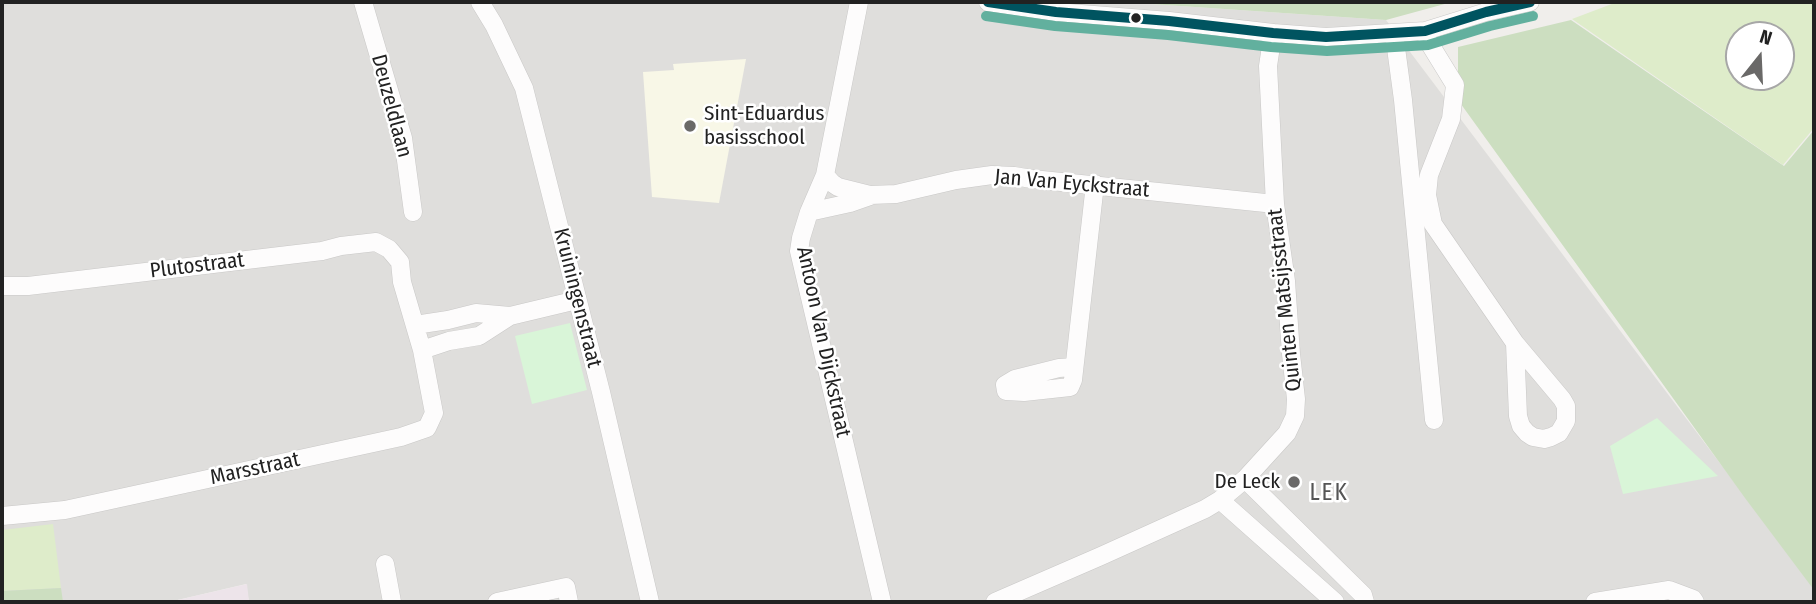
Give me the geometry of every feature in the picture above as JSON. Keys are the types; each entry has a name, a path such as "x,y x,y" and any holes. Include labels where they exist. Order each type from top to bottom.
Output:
{"street":[{"name":"Deuzeldlaan","path":"363,2 403,138 413,212"},
{"name":"Kruiningenstraat","path":"480,2 524,88 604,405 650,602"},
{"name":"Antoon Van Dijckstraat","path":"859,2 825,175 809,212 799,251 882,602"},
{"path":"988,2 1056,12 1326,37 1425,31 1530,2"},
{"path":"1425,31 1428,41 1455,85 1451,119 1429,175 1427,195 1433,224 1515,343 1566,406 1566,421 1559,433 1551,437 1534,437 1521,426 1518,416 1515,343"},
{"name":"Quinten Matsijsstraat","path":"995,602 1205,509 1245,479 1287,433 1295,416 1296,399 1290,354 1286,281 1275,204 1268,66 1273,33"},
{"path":"1394,33 1434,420"},
{"name":"Jan Van Eyckstraat","path":"825,175 838,187 870,195 896,194 992,175 1275,204"},
{"path":"1074,367 1095,184"},
{"name":"Jan Van Eyckstraat","path":"809,212 850,203 870,195"},
{"name":"Plutostraat","path":"2,286 28,286 323,251 376,242 389,249"},
{"name":"Marsstraat","path":"2,516 65,510 401,438 427,428 434,413 422,350 402,282 400,262 389,249"},
{"path":"422,350 479,335 510,316 577,300"},
{"path":"415,324 476,313 510,316"},
{"path":"1245,479 1363,595 1365,602"},
{"path":"1220,500 1335,602"},
{"path":"385,564 392,602"},
{"path":"497,602 566,587 569,602"},
{"path":"1594,602 1669,590 1695,602"}],"shaded area":[{"path":"2,2 1122,2 1386,20 1814,588 1814,602 249,602 246,584 169,602 2,602"},
{"name":"Sint-Eduardus basisschool","path":"746,59 719,203 652,197 643,72 674,70 673,64"},
{"path":"247,584 249,602 169,602"}],"green space":[{"path":"1122,2 1452,2 1386,20"},
{"path":"1617,2 1814,2 1814,128 1783,165 1572,19"},
{"path":"1571,20 1784,166 1814,130 1814,590 1458,100 1458,47"},
{"path":"570,323 587,390 532,404 515,336"},
{"path":"1657,418 1718,476 1623,494 1610,446"},
{"path":"53,524 61,588 2,591 2,530"},
{"path":"61,588 63,602 2,602 2,591"}],"transit line":[{"path":"988,2 1056,12 1326,37 1425,31 1530,2"},
{"path":"986,16 1055,26 1327,51 1428,45 1533,16"}],"place":[{"name":"Sint-Eduardus basisschool","path":"690,126"},
{"name":"De Leck","path":"1294,482"}],"district":[{"name":"LEK","path":"1329,494"}]}
